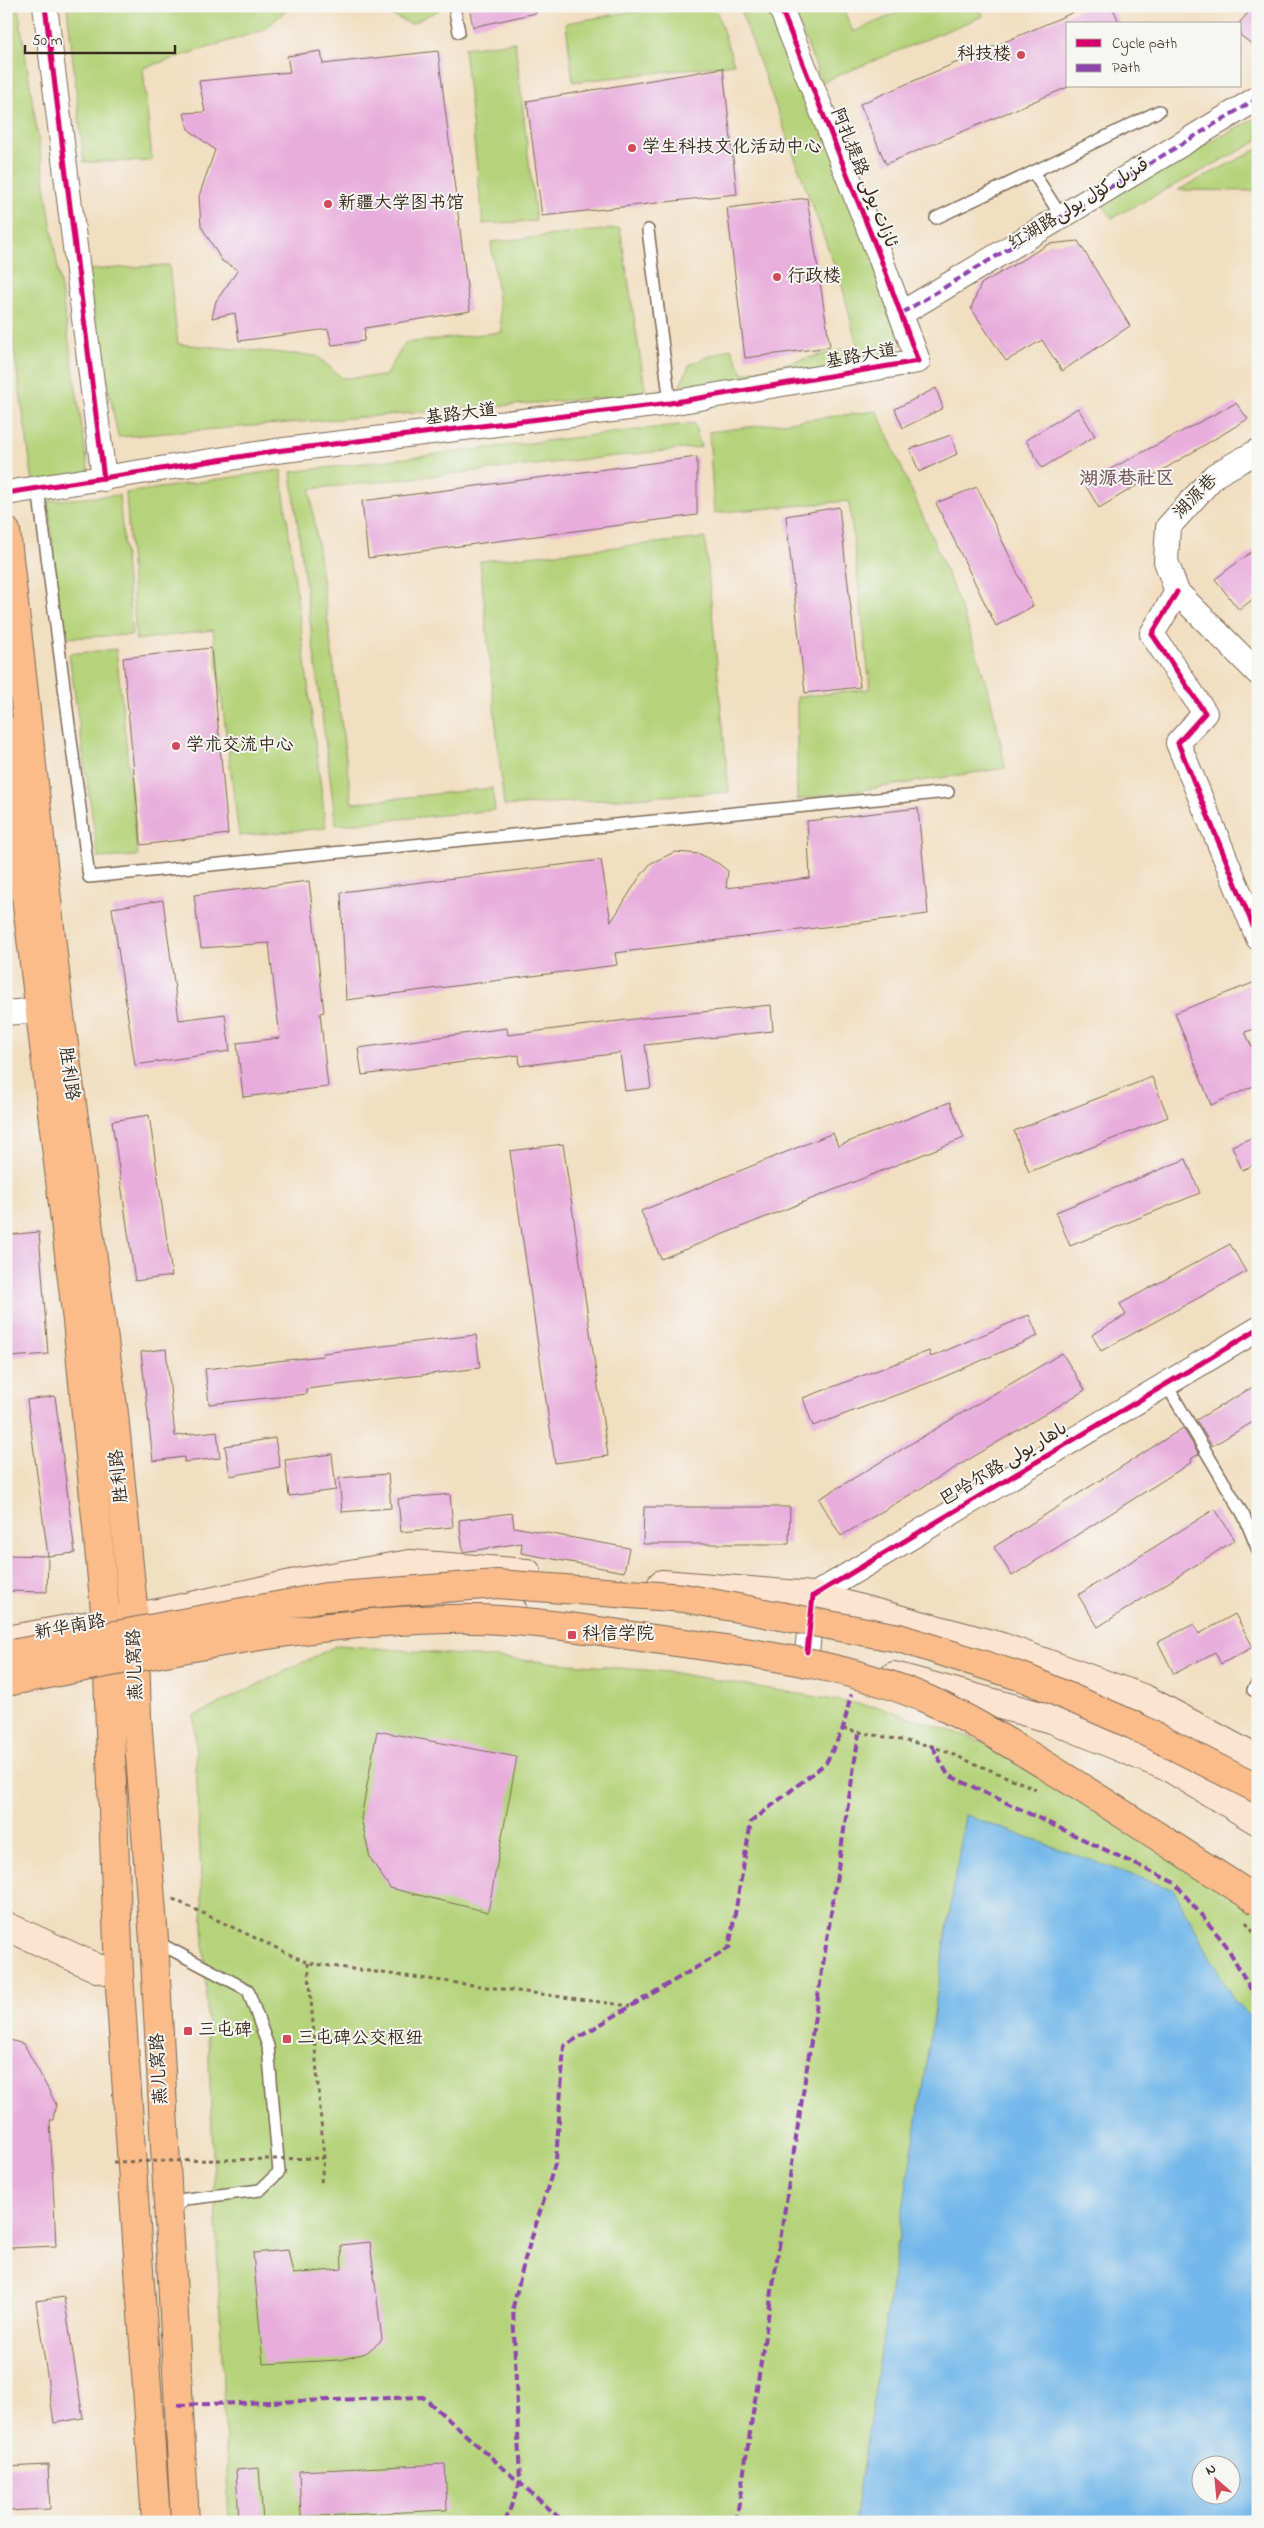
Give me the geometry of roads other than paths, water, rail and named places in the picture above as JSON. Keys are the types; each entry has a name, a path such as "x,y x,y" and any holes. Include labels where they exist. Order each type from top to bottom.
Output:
{"main road":[{"name":"胜利路","path":"6,531 59,1008 114,1414 134,1616"},
{"name":"胜利路","path":"6,730 76,1321 106,1622"},
{"name":"新华南路","path":"6,1640 106,1622 301,1582 410,1564 813,1596 1002,1647 1145,1699 1258,1760"},
{"path":"6,1655 326,1597 496,1584 684,1598 899,1638 1025,1678 1133,1725 1258,1789"},
{"path":"6,1676 137,1649 424,1600 570,1616 807,1652 1052,1719 1170,1768 1258,1821"},
{"name":"燕儿窝路","path":"134,1616 137,1649 137,1717 154,1940 185,2522"},
{"path":"6,1682 193,1646 362,1623 448,1619 535,1623 750,1652 853,1672 928,1700 983,1728 1073,1783 1249,1907"},
{"name":"燕儿窝路","path":"106,1622 118,1973 156,2522"},
{"path":"6,1926 97,1968 118,1973"}],"street":[{"path":"46,6 104,478"},
{"name":"阿扎提路 ئازات يولى","path":"780,6 902,313 918,361"},
{"name":"红湖路قىزىل كۆل يولى","path":"902,313 1258,98"},
{"name":"基路大道","path":"6,493 276,452 670,403 918,361"},
{"name":"湖源巷","path":"1176,592 1166,561 1168,527 1215,475 1258,451"},
{"path":"1258,673 1176,592 1152,634 1205,713 1178,743 1258,938"},
{"path":"6,1013 38,1010"},
{"name":"巴哈尔路 باھار يولى","path":"813,1596 1258,1329"},
{"path":"807,1652 813,1596"}],"lane":[{"path":"454,6 459,32"},
{"path":"936,218 1159,111"},
{"path":"1033,172 1061,216"},
{"path":"648,230 670,403"},
{"path":"38,488 89,877 948,792"},
{"path":"1166,1384 1244,1516 1258,1550"},
{"path":"154,1940 248,1990 268,2046 279,2172 260,2190 186,2199 168,2212"}],"water":[{"path":"965,1815 1174,1890 1234,2000 1258,2024 1258,2522 854,2522"}],"place":[{"name":"科技楼","path":"1021,55"},
{"name":"学生科技文化活动中心","path":"632,148"},
{"name":"新疆大学图书馆","path":"328,204"},
{"name":"行政楼","path":"777,277"},
{"name":"学术交流中心","path":"176,746"},
{"name":"科信学院","path":"572,1635"},
{"name":"三屯碑","path":"188,2031"},
{"name":"三屯碑公交枢纽","path":"287,2039"}],"district":[{"name":"湖源巷社区","path":"1127,479"}]}
